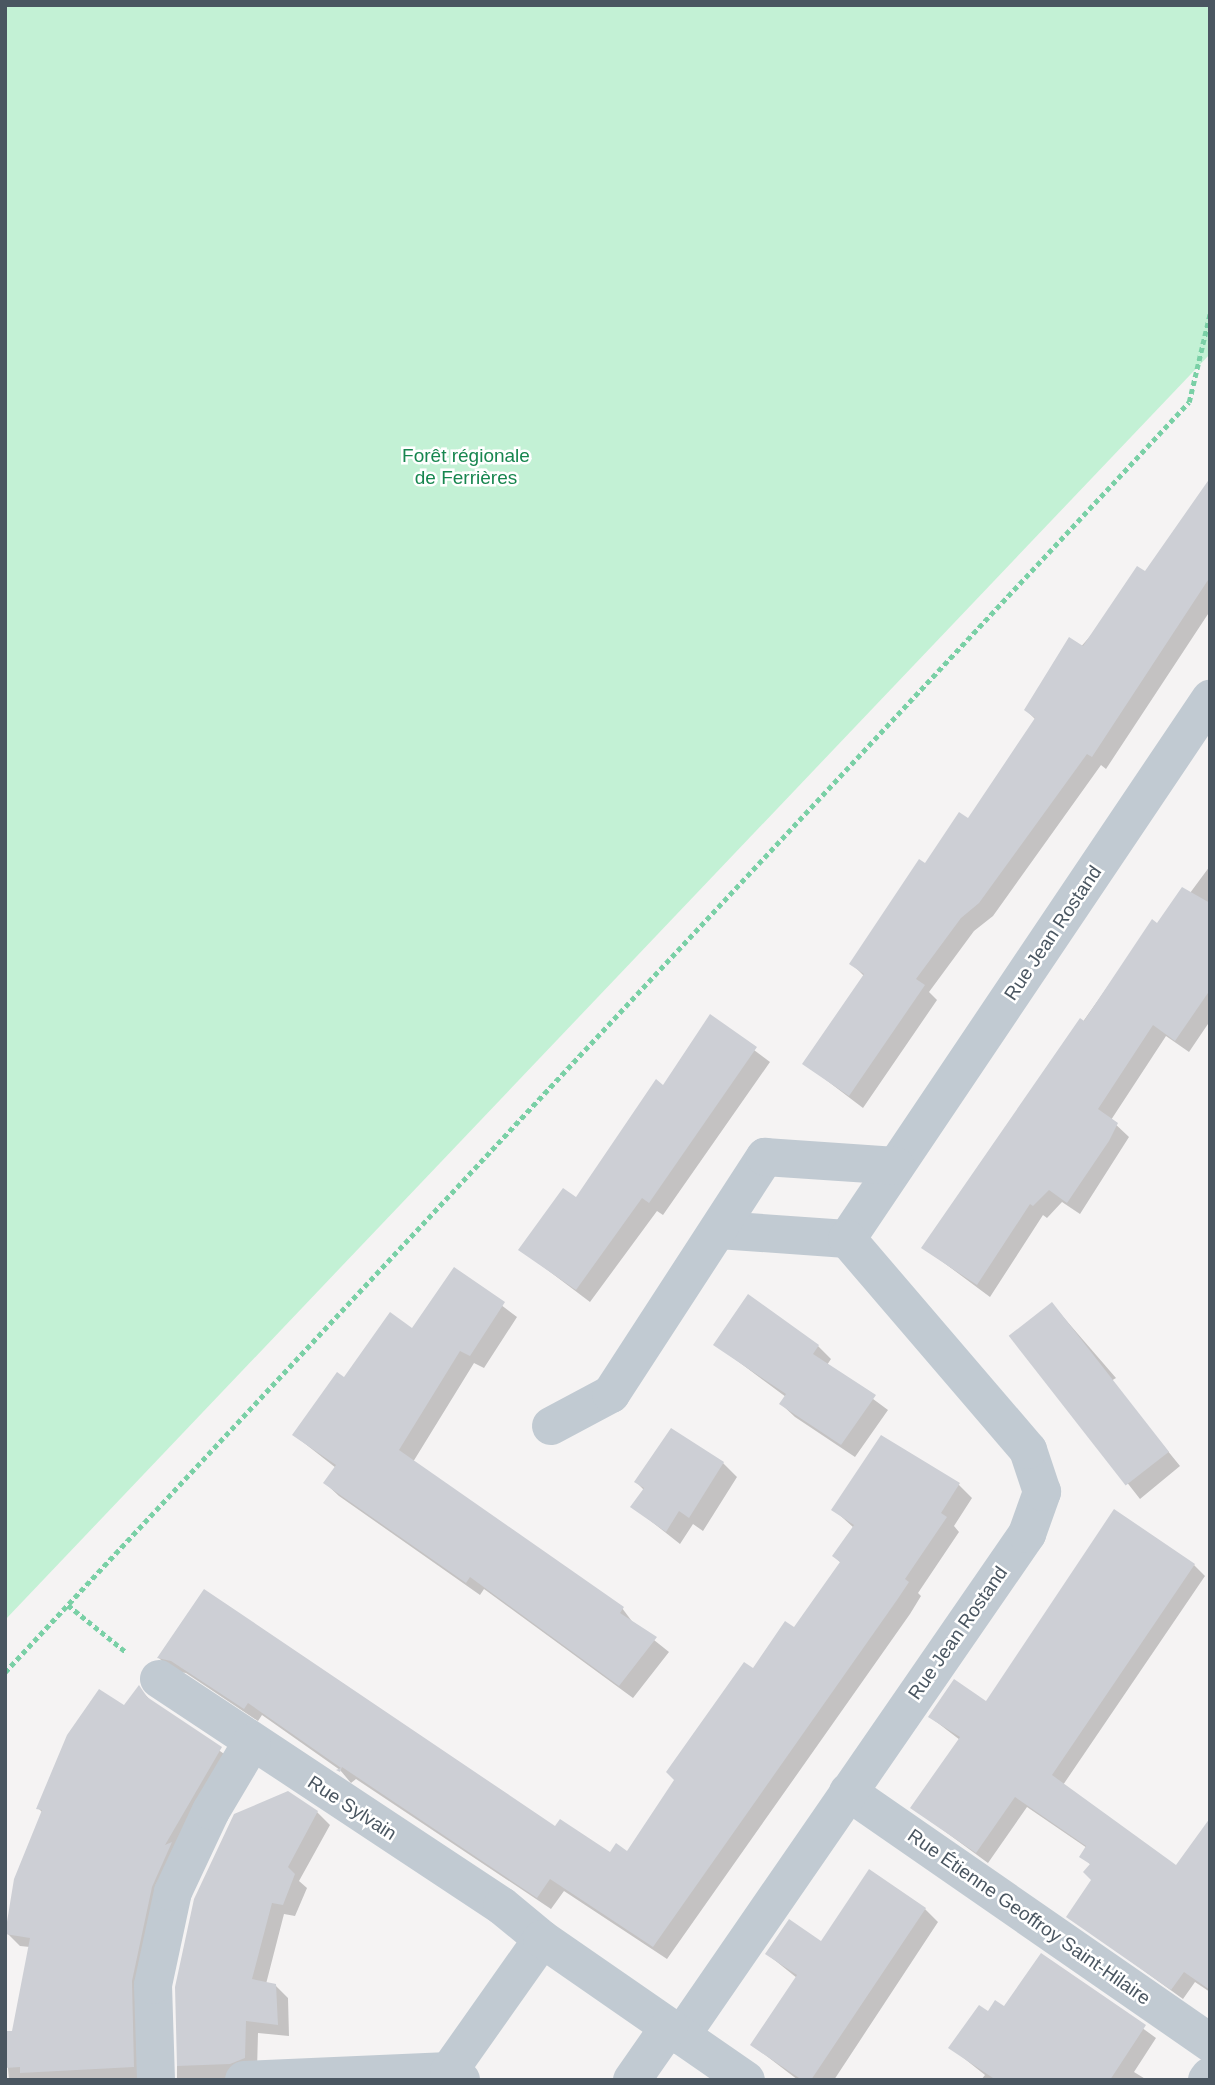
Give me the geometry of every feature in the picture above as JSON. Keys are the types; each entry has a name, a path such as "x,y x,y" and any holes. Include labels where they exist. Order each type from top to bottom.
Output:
{"street":[{"name":"Rue Jean Rostand","path":"632,2080 675,2031 848,1792 1027,1534 1042,1492 1028,1450 847,1239 1210,699"},
{"path":"551,1426 611,1394 765,1157 896,1166"},
{"path":"719,1230 847,1239"},
{"name":"Rue Sylvain","path":"159,1679 502,1906 542,1939 746,2080"},
{"path":"156,2080 153,1985 173,1892 211,1811 252,1742"},
{"name":"Rue Étienne Geoffroy Saint-Hilaire","path":"848,1792 1210,2043"},
{"path":"244,2080 455,2076 542,1939"}],"path":[{"path":"5,1672 1189,402 1210,313"},
{"path":"68,1605 159,1679"}],"green space":[{"name":"Forêt régionale de Ferrières","path":"5,5 1210,5 1210,354 5,1620"}],"building":[{"path":"1210,478 1210,577 1092,757 1087,754 979,903 961,918 916,979 925,985 849,1096 802,1064 864,974 849,964 919,859 925,863 959,812 968,818 1035,718 1024,710 1069,637 1083,646 1137,566 1145,571"},
{"path":"1182,887 1210,903 1210,990 1175,1041 1153,1025 1098,1109 1118,1123 1109,1141 1067,1203 1049,1190 1033,1206 1030,1204 977,1285 921,1248 1080,1018 1084,1021 1152,919 1157,923"},
{"path":"710,1014 757,1047 649,1203 642,1198 576,1290 518,1250 563,1188 576,1197 656,1079 663,1085"},
{"path":"454,1267 505,1302 470,1356 460,1351 399,1450 624,1607 620,1613 657,1637 619,1686 470,1577 466,1583 323,1483 336,1465 292,1435 337,1372 344,1377 390,1312 412,1328"},
{"path":"748,1294 819,1345 813,1354 876,1395 841,1445 779,1404 786,1394 713,1345"},
{"path":"1052,1302 1169,1452 1126,1486 1009,1336"},
{"path":"671,1428 724,1462 689,1518 679,1511 666,1532 630,1507 644,1488 634,1482"},
{"path":"881,1435 960,1483 941,1513 947,1517 905,1579 909,1582 897,1600 653,1947 550,1879 537,1898 342,1767 340,1772 336,1770 341,1768 248,1703 244,1709 171,1661 157,1658 204,1589 555,1826 560,1819 610,1852 616,1843 627,1851 674,1780 666,1772 744,1662 753,1668 785,1621 794,1627 840,1562 832,1556 854,1525 831,1510"},
{"path":"1114,1509 1195,1564 1052,1775 1176,1865 1210,1818 1210,1990 1184,1972 1171,1990 1066,1917 1091,1880 1083,1872 1090,1864 1079,1857 1086,1846 1015,1797 976,1853 910,1808 960,1737 928,1717 954,1679 986,1701"},
{"path":"139,1685 147,1697 222,1747 165,1845 172,1842 152,1887 132,1981 134,2067 20,2073 20,2067 5,2068 5,2031 12,2031 30,1938 5,1934 14,1879 42,1810 36,1809 67,1735 99,1689 124,1705"},
{"path":"288,1791 318,1811 288,1867 295,1874 283,1905 272,1903 252,1979 276,1984 278,2025 246,2021 245,2058 230,2064 177,2066 175,1987 194,1899 234,1814"},
{"path":"869,1869 926,1908 811,2080 802,2080 750,2045 797,1975 765,1954 789,1919 821,1941"},
{"path":"1041,1953 1146,2025 1110,2080 996,2080 948,2048 979,2005 988,2011 995,2000 1004,2006"}]}
